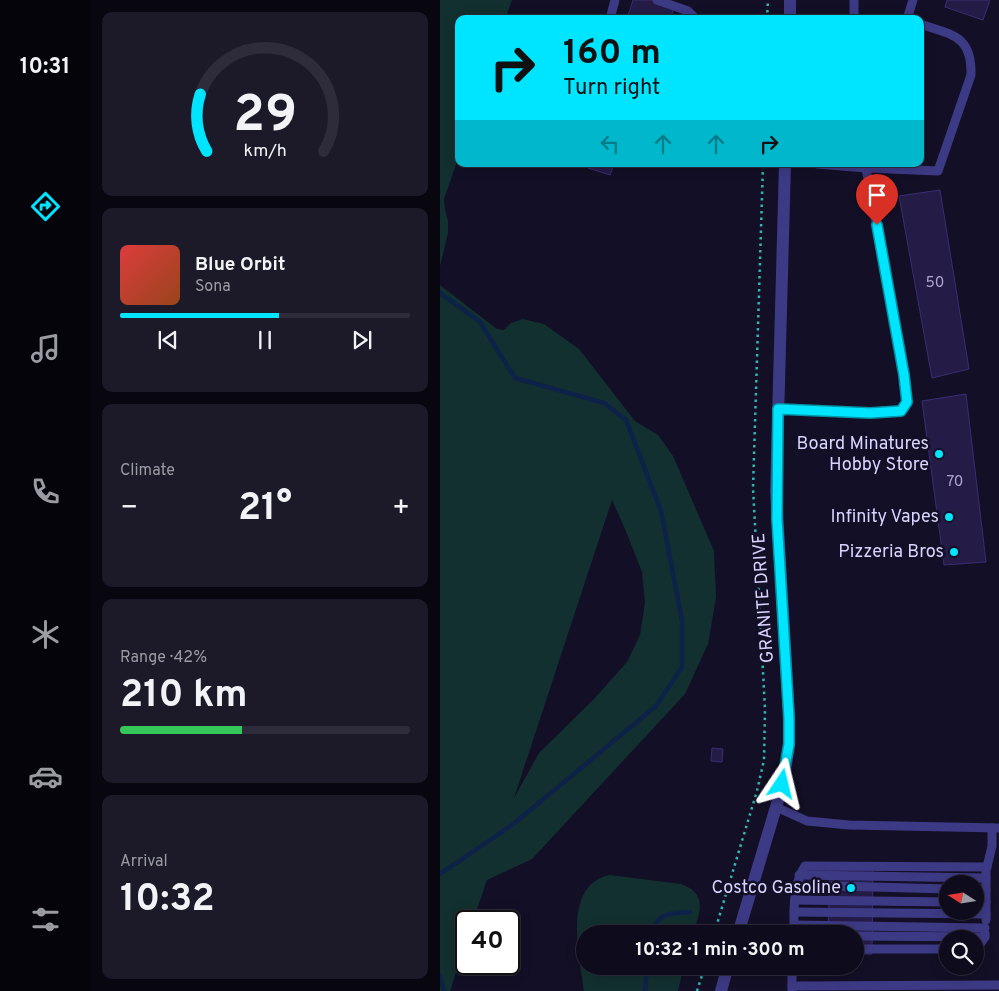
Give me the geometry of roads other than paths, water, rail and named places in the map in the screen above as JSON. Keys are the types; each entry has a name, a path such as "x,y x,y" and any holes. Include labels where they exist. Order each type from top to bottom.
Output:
{"street":[{"path":"790,0 790,15"},
{"name":"GRANITE DRIVE","path":"741,925 776,807 785,771 789,744 777,519 785,167"},
{"path":"721,991 725,975"}],"lane":[{"path":"611,15 615,0"},
{"path":"656,0 688,11 692,15"},
{"path":"854,0 854,15"},
{"path":"908,15 912,0"},
{"path":"860,167 938,172 971,74 971,63 969,52 954,36 924,25"},
{"path":"778,409 870,413 901,411 907,402 904,375 866,168"},
{"path":"776,807 808,821 849,825 995,828 987,867 985,932"},
{"path":"794,925 797,886 799,875 804,866 987,867"},
{"path":"799,875 986,878"},
{"path":"797,886 939,889"},
{"path":"795,900 939,902"},
{"path":"794,912 986,914"},
{"path":"864,931 985,932"},
{"path":"864,936 985,932"},
{"path":"864,949 939,949"},
{"path":"792,975 792,989 999,986"}],"waterway":[{"path":"440,293 480,322 515,378 604,403 626,420 661,511 682,620 682,667 656,706 512,825 440,874"},
{"path":"655,925 657,921 666,915 690,912"},
{"path":"645,991 646,975"},
{"path":"440,976 444,991"}],"place":[{"name":"Board Minatures Hobby Store","path":"939,454"},
{"name":"Infinity Vapes","path":"949,517"},
{"name":"Pizzeria Bros","path":"954,552"},
{"name":"Costco Gasoline","path":"851,888"}]}
